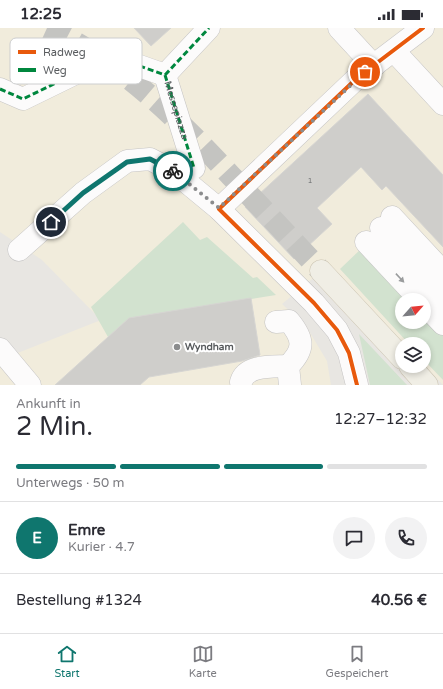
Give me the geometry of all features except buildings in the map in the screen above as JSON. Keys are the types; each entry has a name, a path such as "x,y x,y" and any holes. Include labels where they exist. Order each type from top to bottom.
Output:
{"main road":[{"path":"321,270 395,350"},
{"path":"416,373 427,385"}],"street":[{"name":"Messepiazza","path":"166,75 209,28"},
{"path":"339,28 374,66"},
{"path":"219,208 357,78 423,28"},
{"path":"394,51 443,104"},
{"name":"Messepiazza","path":"142,67 166,75"},
{"name":"Messepiazza","path":"166,75 194,168"},
{"name":"Messepiazza","path":"0,89 23,99 54,84"},
{"path":"19,250 83,193 127,162 150,159 173,171 219,208 314,303 337,330 349,353 357,385"},
{"path":"380,229 443,272"},
{"path":"380,229 443,300"},
{"path":"380,229 416,293"},
{"path":"431,311 443,324"},
{"path":"242,382 246,373 264,367 289,375 300,348 299,334 289,322 276,322"},
{"path":"0,348 30,385"}],"shaded area":[{"path":"0,28 443,28 443,385 431,372 431,337 397,337 329,265 282,304 306,326 327,361 331,385 0,385 0,360 101,320 42,260 0,232"}],"green space":[{"path":"183,222 200,240 207,237 253,278 257,277 276,295 129,318 108,337 91,307"},
{"path":"363,247 407,293 395,293 395,329 340,269"},
{"path":"431,318 443,331 443,380 431,367 431,337 403,337 395,329 431,329"},
{"path":"359,334 407,385 370,385"}],"tunnel":[{"path":"47,28 68,38"},
{"path":"135,84 168,112 211,154 321,271"}],"marked path":[{"path":"165,75 209,28"},
{"path":"142,67 165,75"},
{"path":"165,75 194,168"},
{"path":"0,89 23,99 54,84"}],"cycle path":[{"path":"357,385 349,353 337,330 314,303 219,209 357,78 423,28"}],"way so far":[{"path":"173,171 219,208 365,72"}],"place":[{"name":"Wyndham","path":"177,347"}],"route":[{"path":"51,222 83,193 127,162 150,159 173,171"}]}
